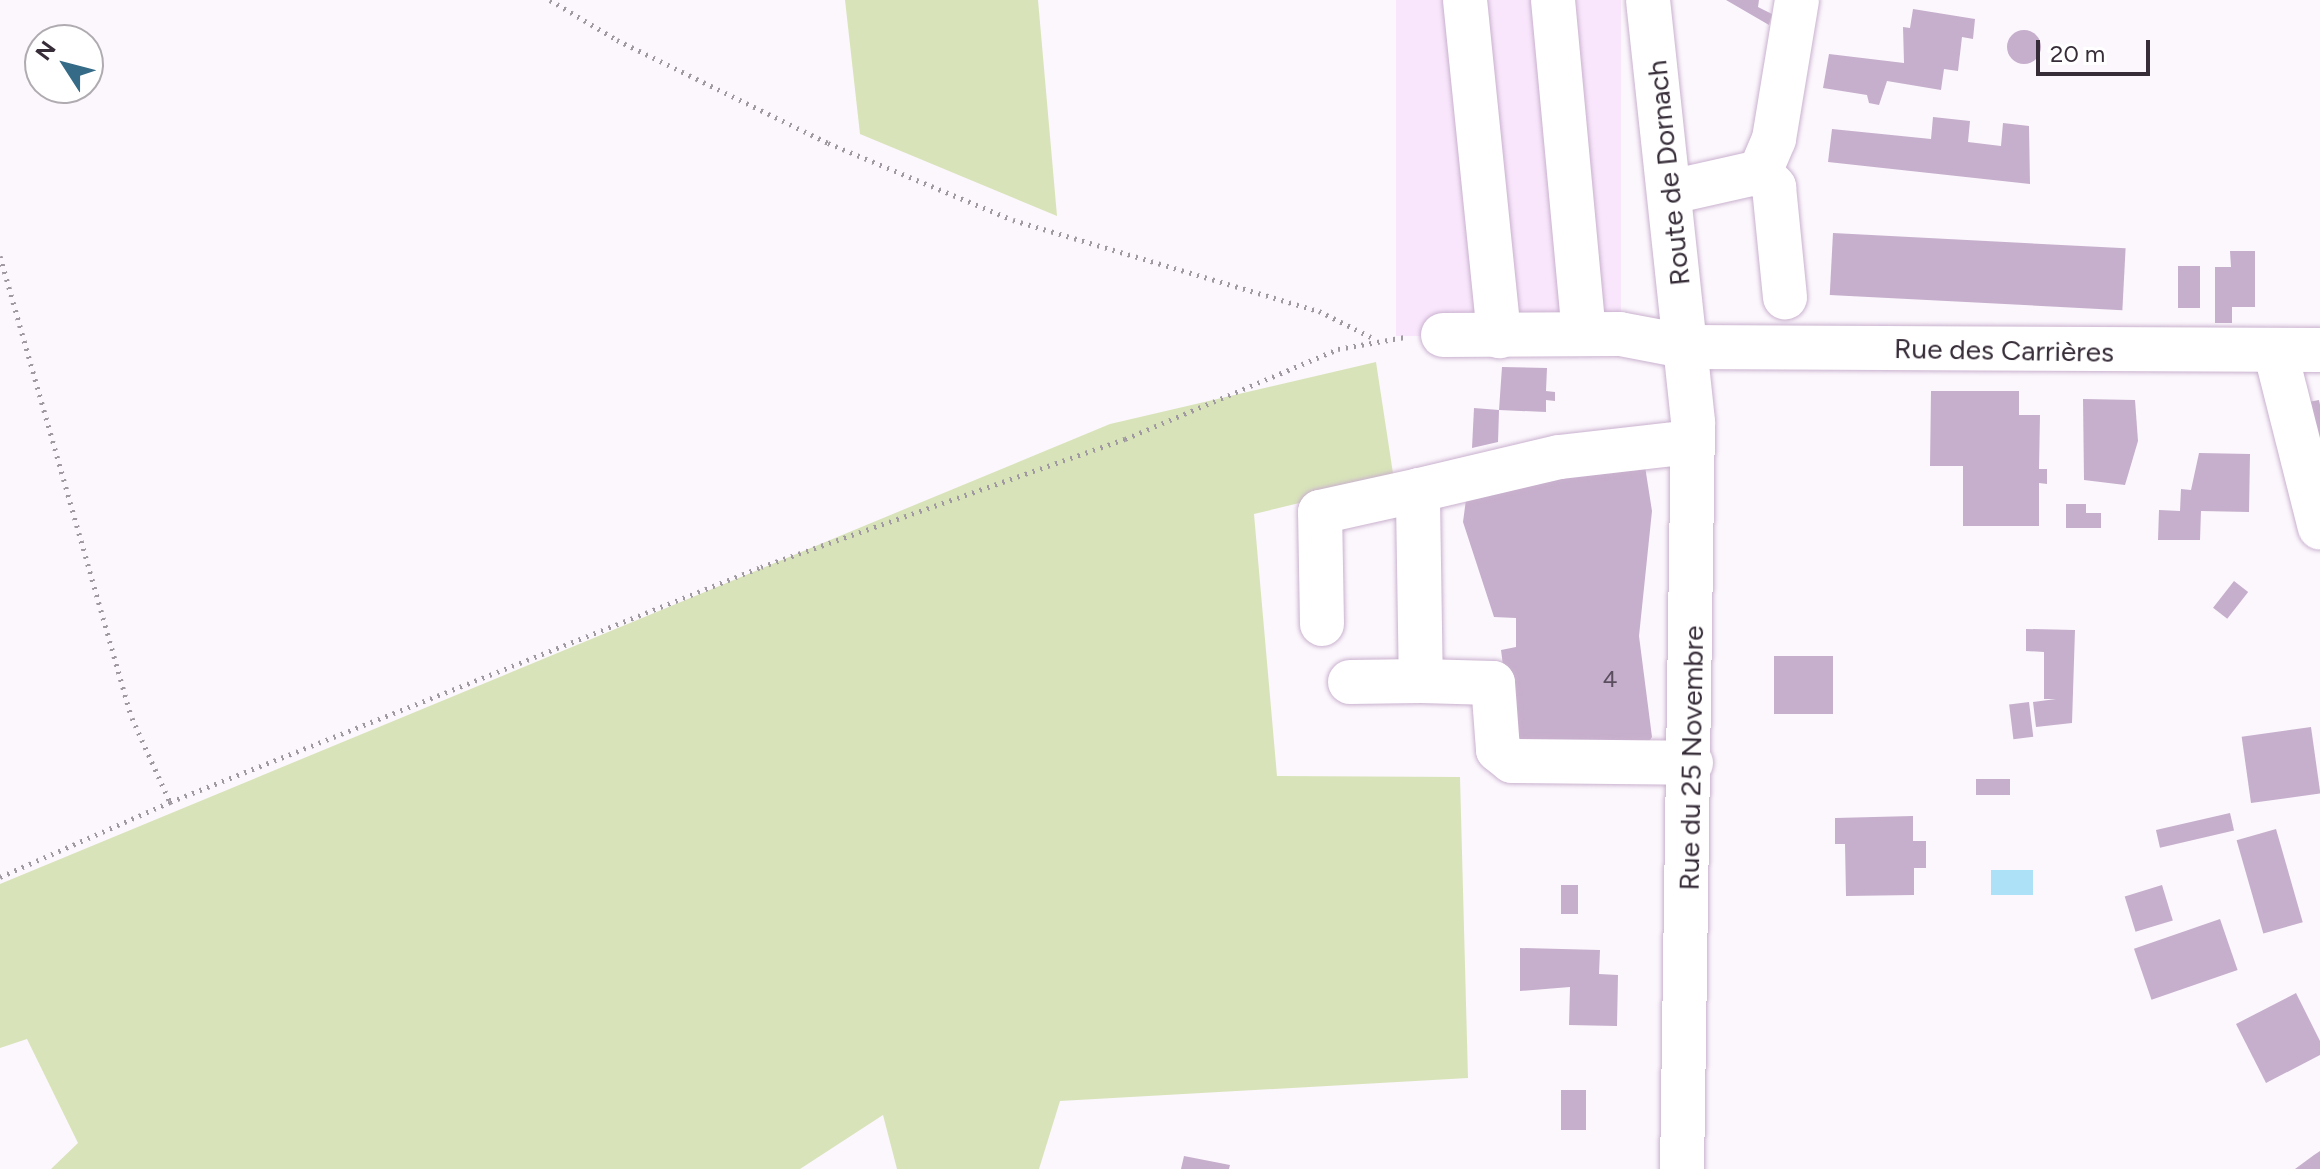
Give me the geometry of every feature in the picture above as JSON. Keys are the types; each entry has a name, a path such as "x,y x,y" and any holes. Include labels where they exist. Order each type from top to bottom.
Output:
{"main road":[{"path":"1465,0 1499,336"},
{"path":"1553,0 1584,334"},
{"name":"Route de Dornach","path":"1648,0 1688,347"},
{"path":"1760,172 1774,139 1797,0"},
{"path":"1671,192 1760,172"},
{"path":"1760,172 1774,187 1785,297"},
{"name":"Rue des Carrières","path":"1443,335 1584,334 1688,347 2276,354 2320,350"},
{"name":"Rue du 25 Novembre","path":"1682,1169 1691,763 1688,347"},
{"path":"2276,354 2320,528"},
{"path":"1322,624 1320,512 1559,457 1691,442"},
{"path":"1419,490 1421,681"},
{"path":"1350,682 1493,683 1498,750 1512,761 1691,763"}],"path":[{"path":"550,0 617,40 828,143 1013,220 1319,311 1372,338"},
{"path":"0,256 132,718 170,802"},
{"path":"0,877 170,802 761,567 1125,439 1372,338 1443,335"}],"shaded area":[{"path":"1396,0 1621,0 1621,336 1396,336"}],"green space":[{"path":"845,0 1038,0 1057,216 860,134"},
{"path":"1376,362 1394,480 1254,514 1277,776 1460,777 1468,1078 1060,1101 1039,1169 897,1169 883,1115 800,1169 51,1169 78,1143 27,1039 0,1048 0,884 1110,424"}],"water":[{"path":"1991,870 2033,870 2033,895 1991,895"}],"building":[{"path":"1726,0 1759,0 1758,7 1772,14 1769,25"},
{"path":"1913,9 1975,19 1973,39 1962,37 1958,71 1944,69 1941,90 1887,81 1879,105 1869,103 1867,95 1823,88 1829,54 1904,63 1903,27 1910,28"},
{"path":"2024,30 2036,35 2041,47 2036,59 2024,64 2012,59 2007,47 2012,35"},
{"path":"1933,117 1970,121 1968,142 2001,146 2003,123 2029,126 2030,184 1828,162 1832,129 1931,139"},
{"path":"1833,233 2126,248 2122,310 1830,295"},
{"path":"2230,251 2255,251 2255,307 2232,307 2232,323 2215,323 2215,267 2231,267"},
{"path":"2178,266 2200,266 2200,308 2178,308"},
{"path":"1502,367 1547,368 1546,391 1555,392 1555,401 1546,400 1546,412 1499,410"},
{"path":"1931,391 2019,391 2019,415 2040,415 2039,469 2047,469 2047,484 2039,483 2039,526 1963,526 1963,466 1930,466"},
{"path":"2083,399 2135,400 2138,441 2125,485 2084,480"},
{"path":"2319,400 2320,405 2320,474 2303,403"},
{"path":"1474,408 1499,410 1498,442 1472,448"},
{"path":"2199,453 2250,454 2249,512 2201,511 2200,540 2158,540 2159,510 2180,511 2181,489 2191,490"},
{"path":"1644,460 1652,511 1639,636 1652,737 1640,755 1514,750 1501,650 1516,647 1516,618 1494,617 1463,522 1467,492"},
{"path":"2066,504 2086,504 2086,513 2101,513 2101,528 2066,528"},
{"path":"2234,581 2248,592 2227,619 2213,608"},
{"path":"2026,629 2075,630 2072,723 2036,727 2033,702 2056,699 2044,699 2044,652 2026,651"},
{"path":"1774,656 1833,656 1833,714 1774,714"},
{"path":"2029,702 2033,737 2013,739 2009,704"},
{"path":"2311,727 2320,793 2251,803 2242,737"},
{"path":"1976,779 2010,779 2010,795 1976,795"},
{"path":"2230,813 2234,831 2160,848 2156,830"},
{"path":"1913,816 1913,841 1926,841 1926,868 1914,868 1914,895 1846,896 1845,844 1835,844 1835,818"},
{"path":"2276,829 2303,922 2263,934 2237,840"},
{"path":"1561,885 1578,885 1578,914 1561,914"},
{"path":"2162,885 2173,920 2136,932 2125,896"},
{"path":"2220,919 2238,970 2152,1000 2134,949"},
{"path":"1520,948 1600,950 1599,974 1618,975 1617,1026 1569,1025 1570,987 1520,991"},
{"path":"2296,993 2320,1041 2320,1055 2266,1083 2236,1024"},
{"path":"1561,1090 1586,1090 1586,1130 1561,1130"},
{"path":"2320,1151 2320,1169 2295,1169 2314,1155"},
{"path":"1184,1156 1230,1165 1229,1169 1181,1169"}]}
